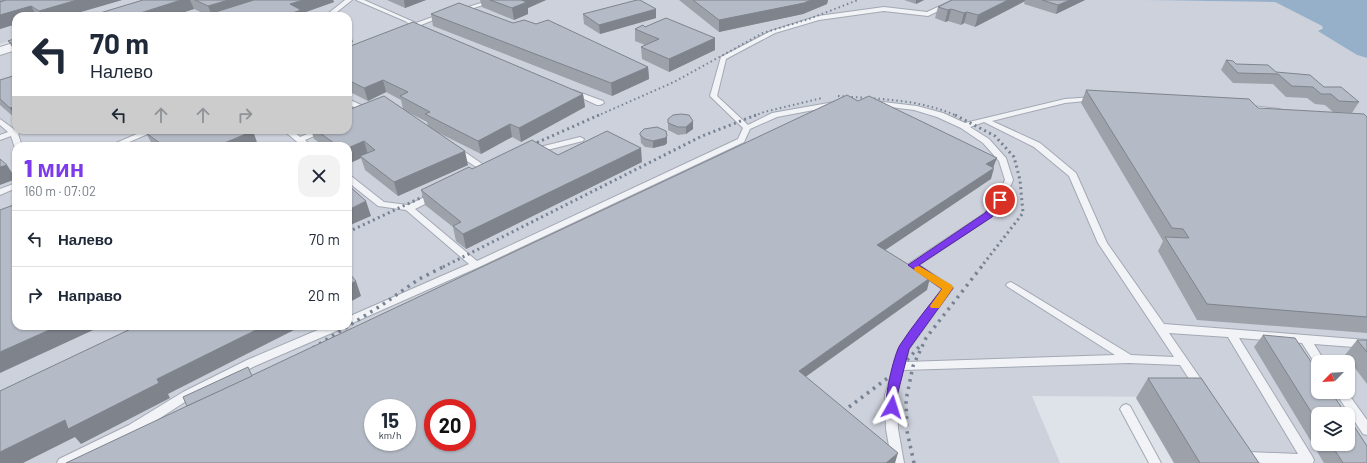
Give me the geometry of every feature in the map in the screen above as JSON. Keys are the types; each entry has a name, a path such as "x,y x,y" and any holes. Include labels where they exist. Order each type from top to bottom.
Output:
{"street":[{"path":"0,51 12,47"}],"lane":[{"path":"333,12 349,0"},
{"path":"359,0 407,20 430,32"},
{"path":"408,28 446,14 496,0"},
{"path":"747,128 713,96 723,58 773,32 818,18 884,9 928,14 958,0"},
{"path":"563,88 600,103"},
{"path":"964,126 1065,101 1099,99"},
{"path":"352,103 369,112"},
{"path":"352,319 476,265 741,140 747,128 775,115 803,108 847,103"},
{"path":"868,103 914,108 940,115 964,126 986,141 1003,160 1009,180 1000,200 988,215 912,265 948,288 904,348 891,396 892,429 898,463"},
{"path":"1238,107 1284,111"},
{"path":"352,118 379,108"},
{"path":"0,120 12,128"},
{"path":"985,120 1037,145 1073,175 1103,243 1209,399"},
{"path":"0,138 12,133"},
{"path":"123,142 143,134"},
{"path":"292,134 302,142"},
{"path":"299,140 314,134"},
{"path":"530,153 580,139"},
{"path":"450,146 487,170"},
{"path":"352,181 381,204 409,208 476,265"},
{"path":"0,192 12,187"},
{"path":"409,208 444,191"},
{"path":"1011,284 1129,358"},
{"path":"1160,328 1367,344"},
{"path":"63,463 133,429 187,395 251,363 328,330"},
{"path":"1231,333 1308,460 1249,457"},
{"path":"1305,339 1315,355"},
{"path":"899,366 1129,358 1182,361"},
{"path":"1346,399 1367,430"},
{"path":"1126,410 1155,463"}],"shaded area":[{"path":"0,0 145,0 107,12 12,12 12,40 0,44"},
{"path":"184,0 1144,0 1275,2 1322,26 1323,28 1319,29 1321,33 1357,55 1367,58 1367,463 1231,463 1189,397 1032,396 1060,463 0,463 0,56 12,52 12,134 352,134 352,12 145,12"}],"water":[{"path":"1144,0 1367,0 1367,58 1357,55 1318,31 1323,28 1322,26 1275,2"}],"building":[{"path":"6,0 77,0 39,11 31,6 0,15 0,2"},
{"path":"143,0 181,0 144,12 103,12"},
{"path":"195,0 228,0 208,6"},
{"path":"254,0 303,0 290,4 301,10 295,12 216,12"},
{"path":"490,0 521,0 527,2 512,8"},
{"path":"640,0 656,9 599,25 583,14"},
{"path":"693,0 811,0 804,3 719,20"},
{"path":"952,0 1008,0 978,15 938,7"},
{"path":"1042,0 1070,0 1058,5"},
{"path":"459,3 513,23 524,20 536,24 548,20 648,67 611,83 431,14"},
{"path":"666,18 715,38 669,59 641,47 659,39 635,29 643,25 645,27"},
{"path":"413,22 583,94 519,128 510,124 478,141 425,114 430,112 400,96 408,92 383,80 364,88 352,82 352,45"},
{"path":"1226,60 1233,61 1236,64 1268,65 1276,72 1310,75 1324,87 1341,87 1359,102 1339,101 1331,94 1321,94 1313,87 1292,86 1278,74 1238,73"},
{"path":"12,76 12,107 10,108 0,99 0,80"},
{"path":"1086,90 1249,99 1258,108 1364,114 1367,117 1367,317 1207,304 1165,237 1189,238 1183,229 1172,228"},
{"path":"847,95 858,101 869,96 997,158 986,164 994,168 877,245 930,278 799,371 898,453 886,463 66,463 348,330 352,330 352,328"},
{"path":"384,96 465,151 394,182 360,156 375,150 364,141 352,146 352,142 332,142 322,134 352,134 352,108"},
{"path":"673,115 689,115 693,121 686,127 678,127 668,123 668,119"},
{"path":"657,127 666,131 667,136 665,138 653,141 645,139 640,135 644,129"},
{"path":"607,131 641,148 463,234 453,226 461,222 421,190 469,167 472,169 532,140 558,155"},
{"path":"147,134 246,134 227,142 158,142"},
{"path":"0,159 7,165 0,167"},
{"path":"352,189 366,201 352,208"},
{"path":"12,206 12,330 49,330 0,352 0,210"},
{"path":"352,276 356,281 352,283"},
{"path":"129,330 256,330 157,379 159,383 68,429 65,420 0,452 0,391"},
{"path":"1263,335 1295,338 1311,362 1311,399 1336,399 1341,407 1311,407 1311,412"},
{"path":"1357,340 1367,340 1367,352"},
{"path":"248,367 252,376 187,406 183,397"},
{"path":"1148,378 1201,378 1259,463 1200,463"},
{"path":"1355,428 1367,446 1367,463 1343,463 1335,451 1355,451"}],"railway":[{"path":"597,116 674,82 763,33 809,19 858,0"},
{"path":"838,96 914,103 943,110 956,116"},
{"path":"754,116 764,112 822,98"},
{"path":"527,147 599,115"},
{"path":"443,267 702,136 756,115"},
{"path":"956,116 995,136 1014,157 1020,180 1023,213 981,267"},
{"path":"352,230 433,192"},
{"path":"914,463 907,431 906,400 913,366 926,338 982,266"},
{"path":"352,324 419,279 443,267"},
{"path":"313,348 342,330"},
{"path":"837,416 897,371 919,347"}],"slow traffic":[{"path":"919,269 948,288 935,306"}],"route":[{"path":"892,407 891,396 904,348 948,288 912,265 988,215 1000,200"}]}
